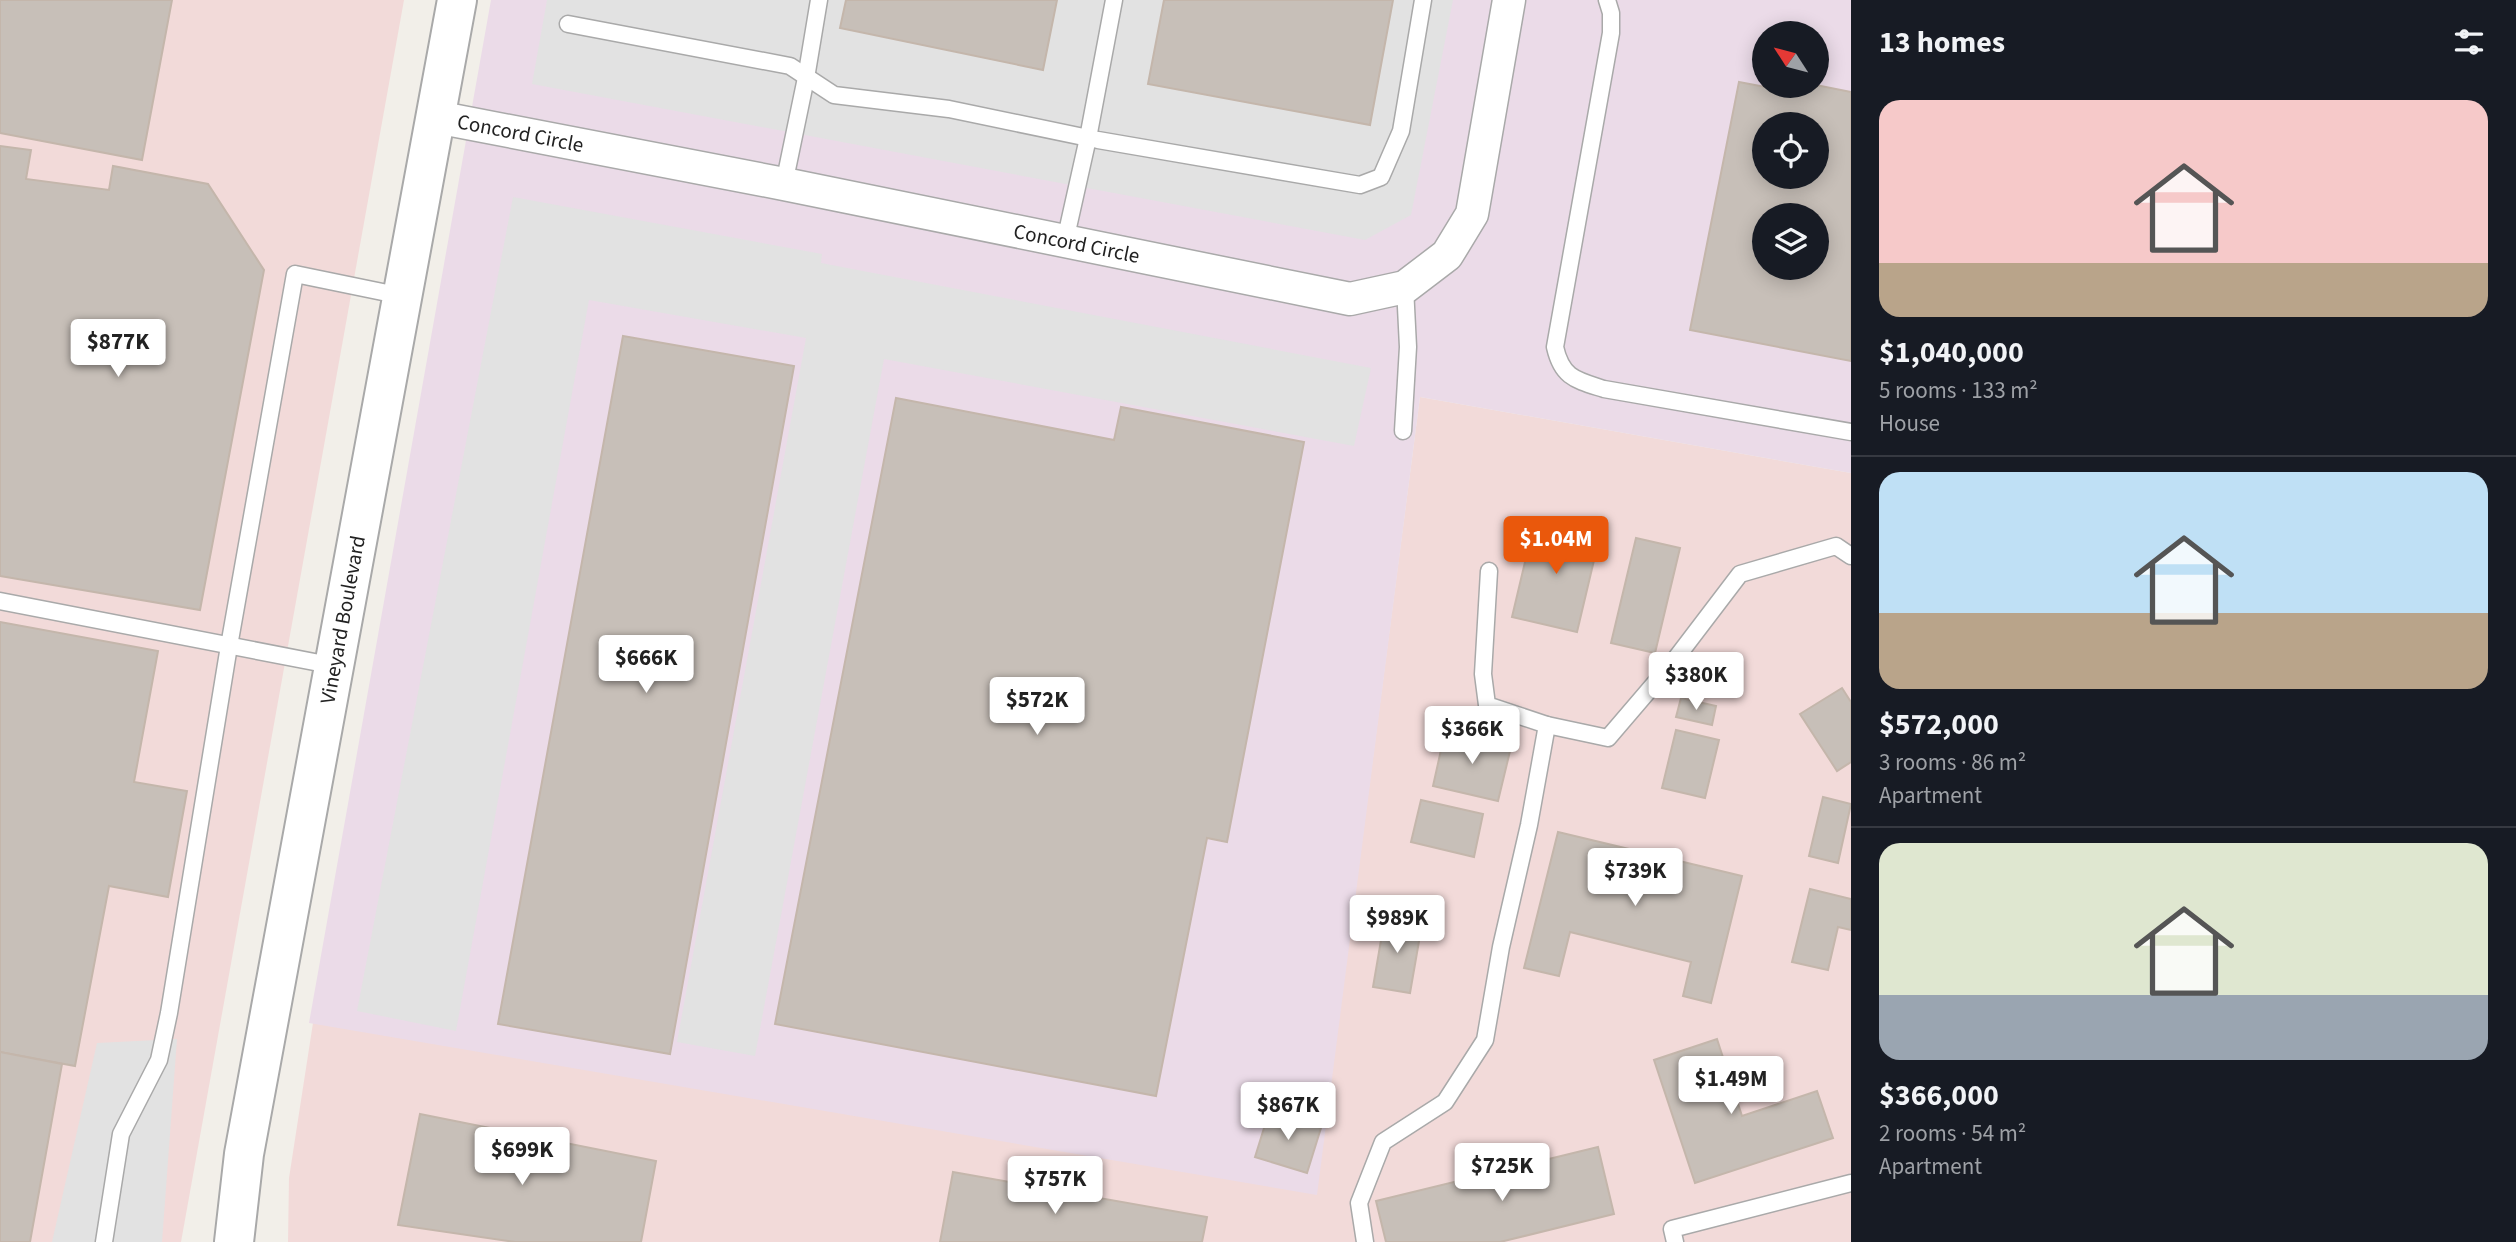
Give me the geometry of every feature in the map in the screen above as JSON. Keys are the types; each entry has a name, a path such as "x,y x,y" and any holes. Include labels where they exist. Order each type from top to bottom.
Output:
{"street":[{"name":"Vineyard Boulevard","path":"234,1242 244,1154 457,0"},
{"name":"Concord Circle","path":"436,117 784,184 1350,299 1405,287 1447,256 1472,214 1509,0"}],"lane":[{"path":"784,184 819,0"},
{"path":"1065,241 1114,0"},
{"path":"568,23 790,66 834,94 949,109 1088,138 1360,185 1381,177 1401,131 1423,0"},
{"path":"1608,0 1611,33 1555,347 1559,364 1568,374 1582,382 1604,389 1851,432"},
{"path":"104,1242 121,1134 159,1060 169,1013 229,646 295,274 403,296"},
{"path":"1403,431 1409,347 1405,287"},
{"path":"1489,571 1483,674 1487,705 1547,725 1608,738 1673,662 1740,574 1836,547 1851,556"},
{"path":"0,601 335,666"},
{"path":"1365,1242 1359,1203 1383,1142 1445,1102 1485,1040 1501,947 1530,825 1547,725"},
{"path":"1675,1242 1672,1229 1851,1183"}],"shaded area":[{"path":"0,0 404,0 181,1242 0,1242"},
{"path":"491,0 1851,0 1851,473 1420,397 1317,1195 309,1023"},
{"path":"547,0 1453,0 1411,215 1365,240 532,84"},
{"path":"513,197 822,254 821,263 1371,368 1354,446 884,359 755,1056 677,1042 806,338 589,300 456,1031 357,1011"},
{"path":"1420,397 1851,473 1851,1242 288,1242 289,1178 313,1023 1316,1194"},
{"path":"177,1039 162,1242 52,1242 97,1043"}],"building":[{"path":"0,0 172,0 142,160 0,133"},
{"path":"846,0 1057,0 1043,70 840,28"},
{"path":"1164,0 1393,0 1370,125 1148,84"},
{"path":"1739,82 1752,84 1752,98 1829,98 1829,88 1851,92 1851,361 1690,330"},
{"path":"0,146 31,150 26,179 109,190 113,166 208,184 264,270 200,610 0,576"},
{"path":"623,336 794,366 670,1054 498,1024"},
{"path":"896,398 1114,440 1121,407 1304,442 1227,842 1207,838 1156,1096 775,1024"},
{"path":"1535,520 1600,535 1577,632 1512,617"},
{"path":"1636,538 1680,548 1655,653 1611,643"},
{"path":"0,622 158,651 134,782 187,791 168,897 109,886 75,1066 0,1052"},
{"path":"1842,688 1851,702 1851,762 1837,771 1800,714"},
{"path":"1681,698 1716,706 1712,725 1676,717"},
{"path":"1676,730 1719,740 1705,798 1662,788"},
{"path":"1445,732 1511,747 1498,801 1433,786"},
{"path":"1823,797 1851,804 1838,863 1809,856"},
{"path":"1421,800 1483,814 1474,857 1411,842"},
{"path":"1558,832 1742,876 1711,1003 1683,996 1691,962 1570,932 1559,976 1524,968"},
{"path":"1810,889 1851,899 1851,930 1838,927 1828,970 1792,962"},
{"path":"1385,917 1422,924 1410,993 1373,987"},
{"path":"1717,1039 1742,1116 1817,1091 1833,1138 1695,1183 1654,1060"},
{"path":"0,1052 62,1064 30,1242 0,1242"},
{"path":"1269,1112 1321,1128 1307,1173 1255,1157"},
{"path":"420,1114 656,1161 641,1242 515,1242 398,1225"},
{"path":"1598,1147 1614,1214 1500,1242 1386,1242 1376,1201"},
{"path":"953,1172 1207,1217 1202,1242 940,1242"}]}
